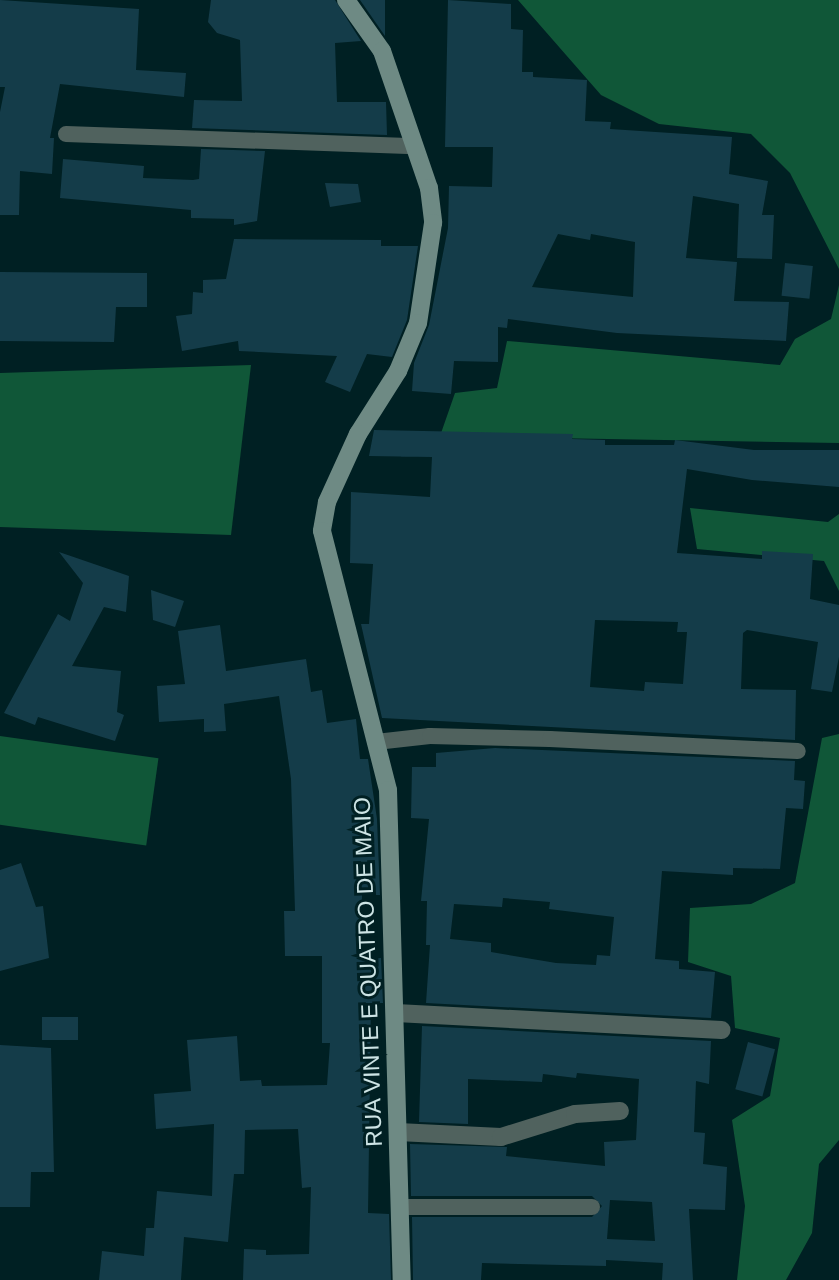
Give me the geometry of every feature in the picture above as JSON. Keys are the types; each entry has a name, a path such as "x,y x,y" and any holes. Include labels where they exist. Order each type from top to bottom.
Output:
{"street":[{"name":"RUA VINTE E QUATRO DE MAIO","path":"346,0 382,51 429,188 433,223 418,323 398,371 348,454 327,502 322,531 388,790 393,838 402,1280"},
{"path":"396,1013 722,1030"},
{"path":"398,1132 501,1136 575,1114 620,1111"}],"lane":[{"path":"66,134 415,146"},
{"path":"376,742 430,736 537,738 798,751"},
{"path":"402,1207 592,1207"}],"green space":[{"path":"518,0 839,0 839,269 790,173 751,134 659,124 601,95"},
{"path":"839,285 839,443 440,436 455,393 497,388 507,341 780,365 795,339 831,319"},
{"path":"251,365 231,535 0,527 0,373"},
{"path":"690,508 828,522 839,514 839,591 824,561 697,549"},
{"path":"839,734 839,1140 819,1164 812,1233 786,1280 737,1280 745,1206 732,1120 770,1096 780,1038 735,1028 731,976 688,962 690,908 751,904 795,883 822,738"},
{"path":"0,736 158,758 146,845 0,825"}],"building":[{"path":"0,0 139,9 136,70 186,73 184,97 60,84 50,138 54,138 52,174 20,171 19,215 0,215 0,112 5,87 0,87"},
{"path":"211,0 335,0 361,41 335,43 337,102 386,102 387,135 192,128 194,100 242,101 240,40 217,33 208,22"},
{"path":"360,0 385,0 385,36"},
{"path":"448,0 511,4 511,29 523,30 522,72 533,72 533,77 587,80 585,121 611,122 610,129 732,137 729,174 768,181 762,215 774,215 772,259 737,258 739,204 693,196 686,258 737,262 734,301 789,302 786,341 617,333 508,319 507,328 498,327 498,362 454,361 451,394 412,391 414,363 429,325 448,228 449,186 492,187 493,147 445,147","holes":["558,234 590,240 591,234 635,242 633,297 532,287"]},
{"path":"201,149 265,151 257,221 234,225 234,219 191,218 191,210 60,198 63,159 144,166 143,178 193,180 199,179"},
{"path":"325,183 358,184 361,202 330,207"},
{"path":"234,239 381,240 381,246 418,246 407,320 392,357 367,354 350,392 325,382 337,356 239,351 238,341 182,351 176,316 192,314 193,292 203,293 203,280 226,279"},
{"path":"785,263 813,266 809,299 782,296"},
{"path":"0,272 147,273 147,307 116,307 114,342 0,341"},
{"path":"374,430 573,434 572,439 605,440 605,445 674,445 675,440 754,450 839,450 839,487 752,480 687,469 677,553 762,559 762,551 813,554 810,599 839,605 839,657 832,692 811,689 818,642 747,630 743,633 741,689 796,690 795,740 382,718 361,624 369,624 373,564 350,563 351,492 430,497 432,457 369,456","holes":["595,620 678,622 677,632 687,632 683,684 645,682 644,691 590,687"]},
{"path":"59,552 129,576 126,612 104,607 72,666 121,671 117,712 124,715 115,741 38,717 35,725 4,713 58,614 70,621 83,583"},
{"path":"151,590 184,601 175,627 153,620"},
{"path":"220,625 226,671 306,659 311,692 322,690 327,723 356,719 360,759 368,759 377,819 380,895 362,895 361,959 381,958 383,1003 371,1003 368,1213 389,1214 391,1280 243,1280 244,1249 266,1250 266,1255 309,1254 311,1187 302,1188 298,1129 245,1130 244,1174 234,1174 228,1242 184,1237 181,1280 99,1280 102,1251 144,1256 146,1228 154,1228 157,1191 212,1196 214,1124 156,1129 154,1094 191,1091 187,1040 237,1036 240,1081 261,1080 262,1086 327,1085 330,1043 322,1043 322,956 285,956 284,911 295,911 291,779 279,696 224,704 226,731 204,732 204,719 159,722 157,686 185,684 178,631"},
{"path":"495,748 795,761 794,780 805,781 803,809 786,808 780,869 733,868 733,875 662,871 655,959 679,961 679,969 715,972 711,1018 426,1003 430,945 426,945 427,901 421,901 429,819 411,818 412,767 436,767 436,753","holes":["503,898 550,902 549,909 614,917 610,956 597,955 596,965 556,963 491,952 491,943 450,939 454,904 502,907"]},
{"path":"21,863 36,907 43,906 49,958 0,971 0,870"},
{"path":"42,1017 78,1017 78,1040 42,1040"},
{"path":"422,1026 711,1041 709,1084 696,1081 694,1132 705,1133 703,1164 727,1167 725,1210 689,1209 693,1280 662,1280 663,1263 606,1260 606,1266 482,1263 481,1280 413,1280 412,1217 592,1217 602,1206 592,1196 411,1196 410,1144 507,1147 506,1156 605,1166 604,1142 636,1140 639,1079 577,1073 576,1078 543,1074 542,1082 468,1079 468,1124 419,1122","holes":["610,1200 652,1202 655,1241 607,1239"]},
{"path":"748,1042 775,1049 762,1097 735,1089"},
{"path":"0,1045 51,1048 54,1172 31,1172 30,1207 0,1207"}]}
